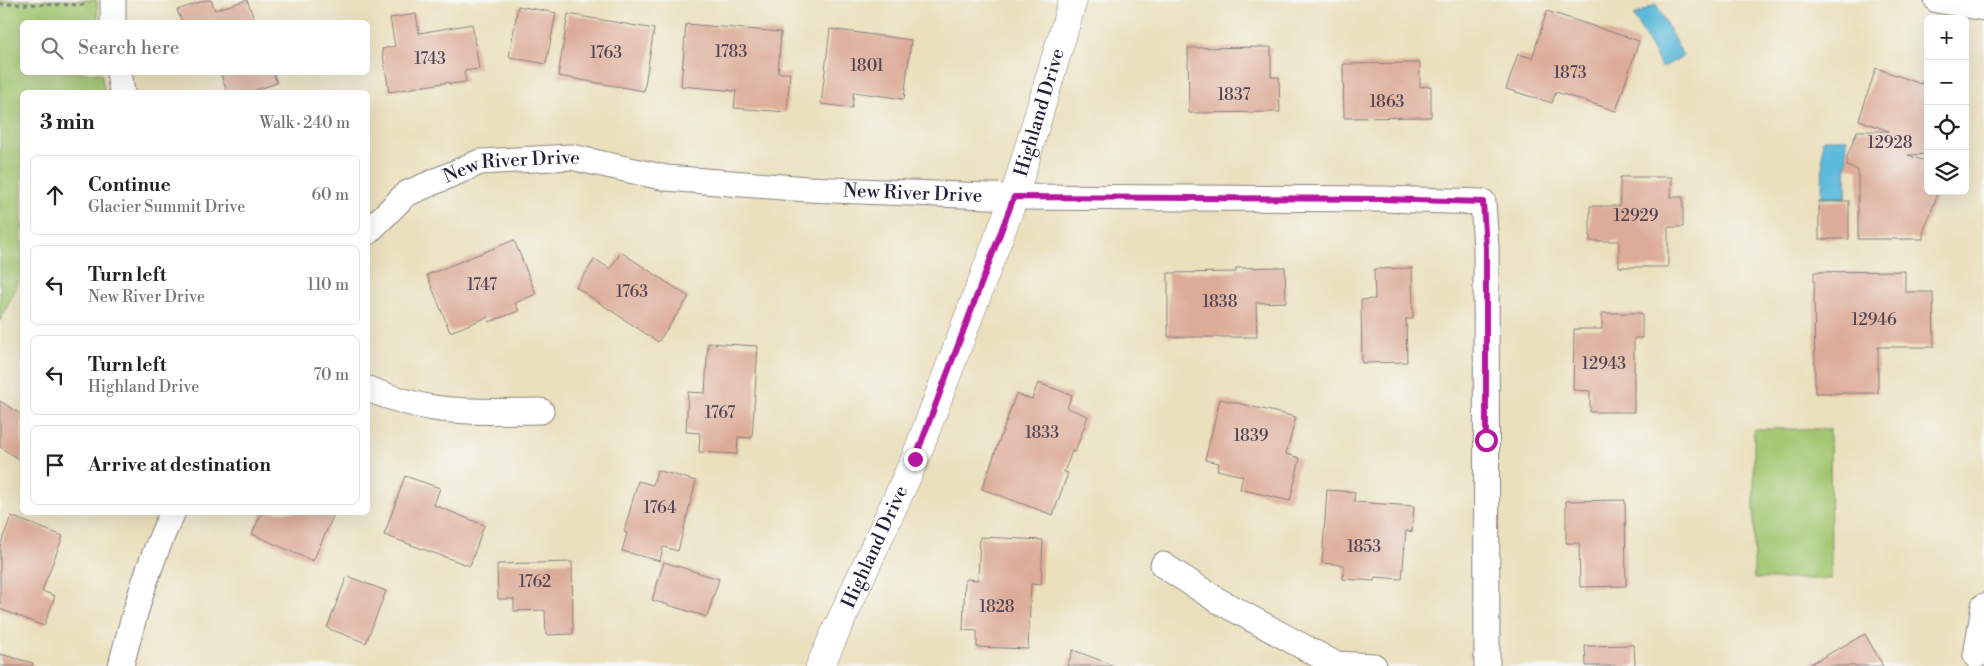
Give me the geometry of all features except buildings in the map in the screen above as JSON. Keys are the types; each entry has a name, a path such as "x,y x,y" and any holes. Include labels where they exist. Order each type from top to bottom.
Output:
{"street":[{"name":"Highland Drive","path":"820,666 915,459 1014,197 1073,0"},
{"path":"1937,0 1984,8"},
{"path":"119,75 122,90"},
{"name":"New River Drive","path":"370,230 406,194 480,162 570,157 666,178 806,189 1014,197 1381,199 1483,202 1486,248 1487,666"},
{"path":"370,390 399,400 441,409 485,412 541,411"},
{"path":"121,666 133,618 164,530 172,515"},
{"path":"1163,565 1217,600 1335,664 1374,666"},
{"path":"1976,656 1984,606"}],"path":[{"path":"0,4 113,9"}],"green space":[{"path":"0,0 97,0 98,20 20,20 20,75 101,75 105,90 20,90 20,280 0,321"},
{"path":"1754,429 1830,429 1831,579 1754,579"}],"water":[{"path":"1656,4 1683,56 1662,68 1634,16"},
{"path":"1823,139 1847,139 1846,198 1822,198"}],"route":[{"path":"915,459 1014,197 1381,199 1483,202 1486,248 1486,440"}]}
